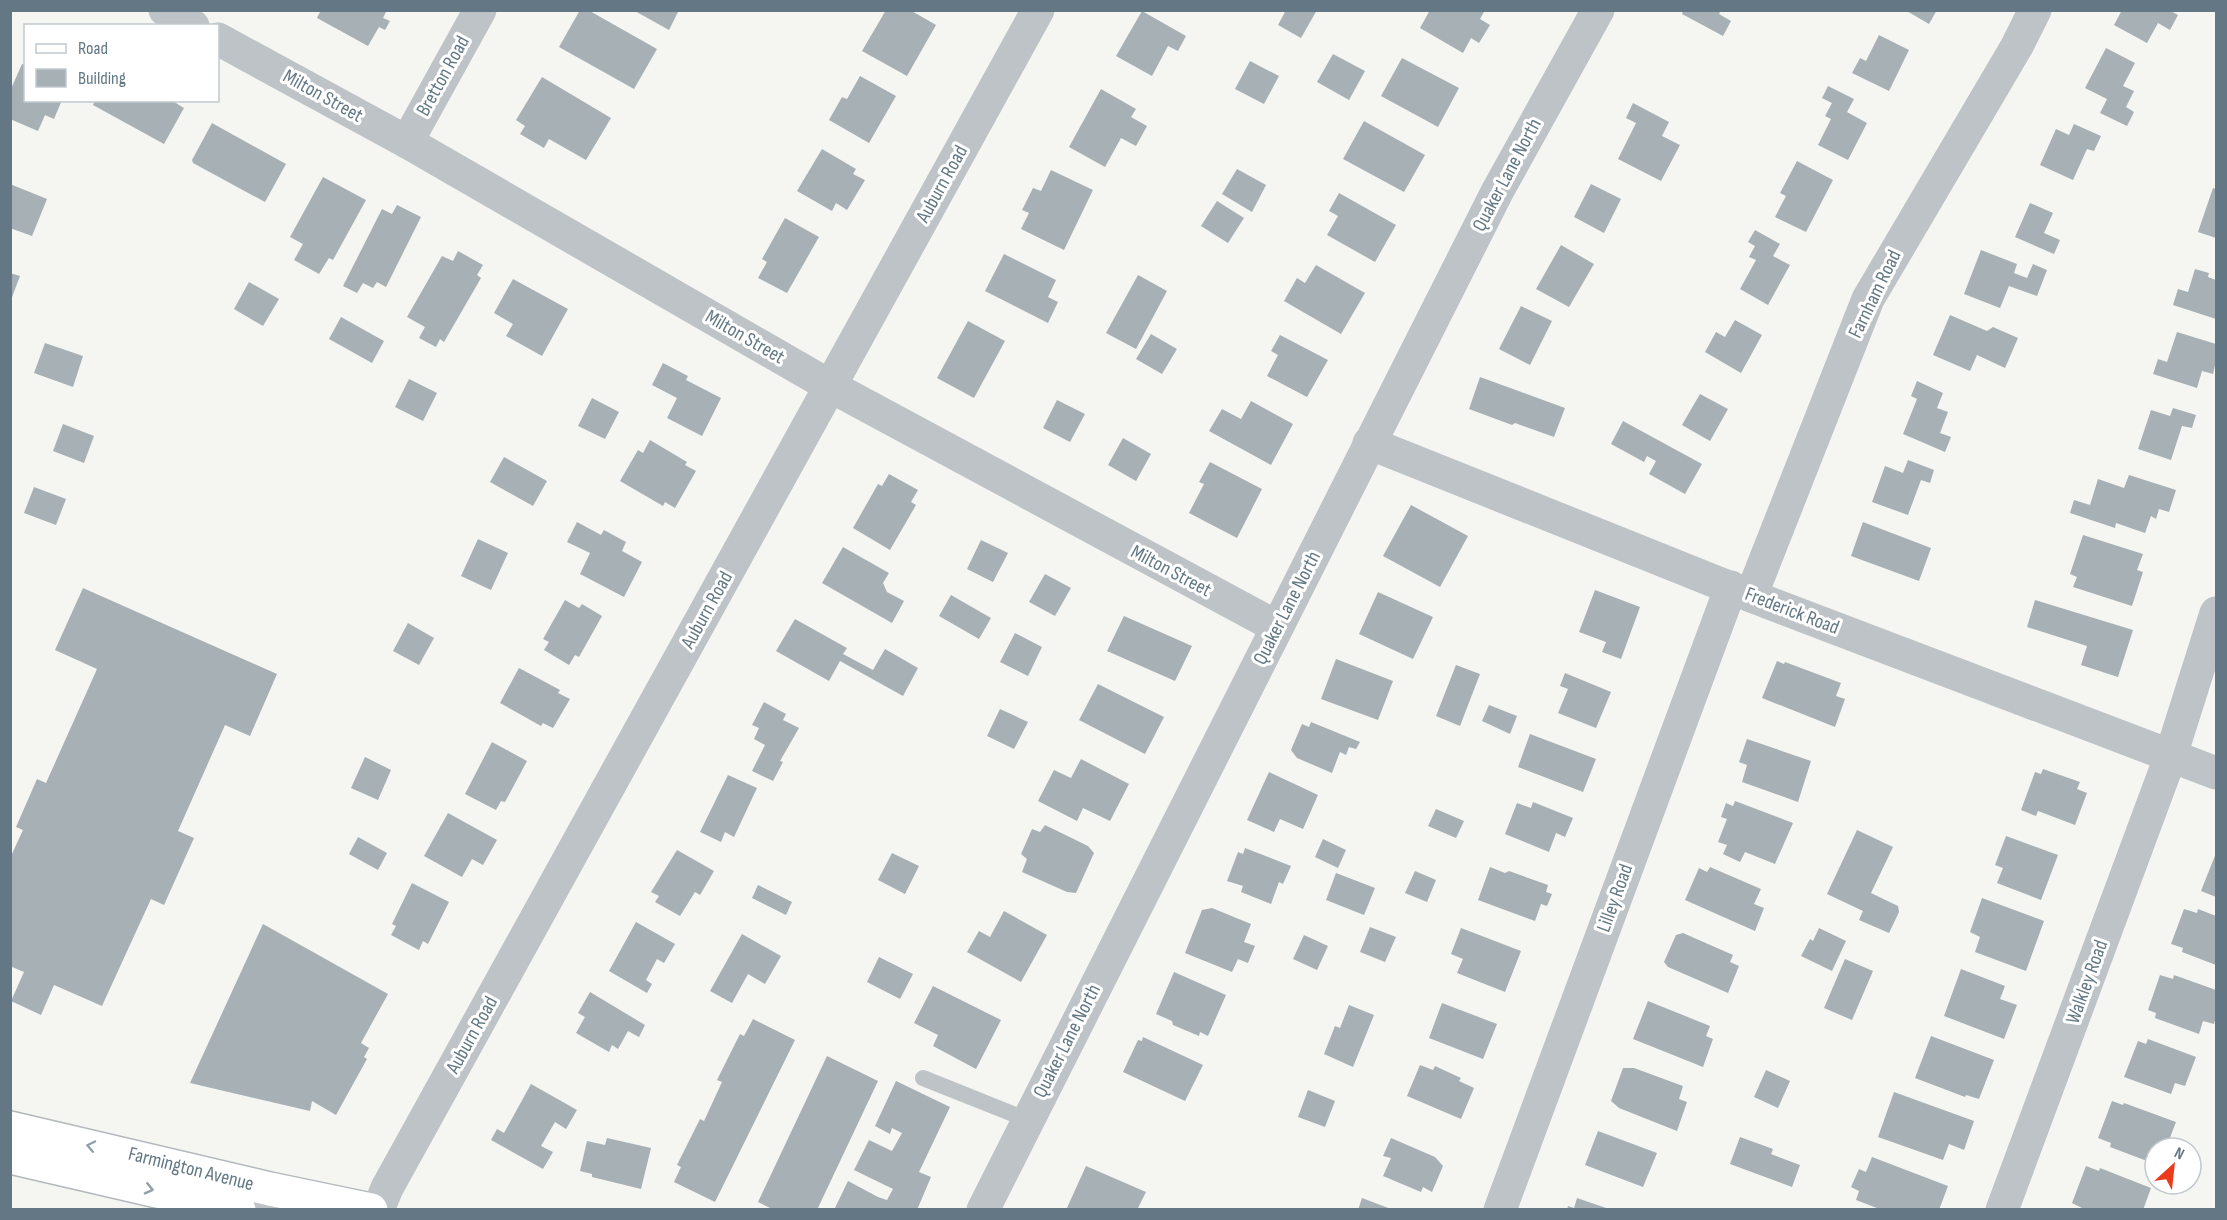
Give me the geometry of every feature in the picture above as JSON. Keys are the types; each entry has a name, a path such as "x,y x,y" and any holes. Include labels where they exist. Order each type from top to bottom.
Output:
{"main road":[{"name":"Farmington Avenue","path":"10,1128 267,1199 371,1209"},
{"name":"Farmington Avenue","path":"10,1157 239,1209"}],"street":[{"path":"165,10 190,24"},
{"name":"Bretton Road","path":"407,142 480,10"},
{"name":"Auburn Road","path":"378,1209 387,1188 1038,10"},
{"name":"Quaker Lane North","path":"983,1209 1497,192 1598,10"},
{"name":"Farnham Road","path":"1741,591 1868,298 2017,46 2035,10"},
{"name":"Milton Street","path":"219,40 407,142 830,386 1277,627"},
{"name":"Frederick Road","path":"1369,443 1741,591 2217,772"},
{"name":"Lilley Road","path":"1500,1209 1741,591"},
{"name":"Walkley Road","path":"2002,1209 2171,755 2217,613"}],"lane":[{"path":"923,1077 1028,1120"}],"building":[{"path":"321,10 387,10 383,18 390,21 385,30 379,27 368,46 317,18"},
{"path":"580,10 588,10 657,49 634,89 559,47"},
{"path":"633,10 679,10 669,30"},
{"path":"886,10 910,10 936,25 907,76 862,51"},
{"path":"1286,10 1317,10 1301,38 1278,25"},
{"path":"1430,10 1485,10 1480,19 1490,25 1479,43 1471,38 1463,53 1420,28"},
{"path":"1683,10 1721,10 1719,14 1731,21 1723,36 1682,14"},
{"path":"1905,10 1937,10 1929,24"},
{"path":"2122,10 2169,10 2178,15 2170,30 2158,23 2147,43 2114,25"},
{"path":"1142,11 1186,36 1178,51 1168,46 1152,76 1116,56"},
{"path":"1879,35 1909,50 1889,91 1852,73 1860,58 1866,61"},
{"path":"2106,48 2135,63 2123,86 2134,91 2126,107 2134,112 2127,126 2100,113 2107,99 2085,88"},
{"path":"1333,54 1365,71 1349,100 1317,82"},
{"path":"1402,58 1459,88 1438,127 1381,96"},
{"path":"1250,61 1279,76 1264,104 1235,89"},
{"path":"22,64 24,64 24,102 61,102 54,119 45,115 38,131 10,119 10,91"},
{"path":"860,76 896,96 869,143 829,120 842,97 847,99"},
{"path":"542,77 611,118 586,160 549,139 544,148 520,134 525,126 516,120"},
{"path":"1828,86 1854,99 1847,112 1867,123 1848,160 1818,145 1831,119 1825,116 1832,103 1822,98"},
{"path":"1101,89 1136,109 1131,117 1147,126 1136,146 1121,138 1105,167 1069,147"},
{"path":"94,102 174,102 184,108 164,144 93,105"},
{"path":"1633,103 1669,122 1662,136 1680,145 1661,181 1618,159 1636,123 1626,118"},
{"path":"1364,121 1425,155 1404,192 1343,159"},
{"path":"212,123 286,164 265,202 193,163 192,160"},
{"path":"2074,124 2101,136 2094,151 2087,149 2073,180 2040,165 2056,129 2069,135"},
{"path":"822,149 856,169 853,174 865,180 847,210 836,203 832,211 797,191"},
{"path":"1797,161 1833,180 1806,232 1775,217 1786,196 1780,193"},
{"path":"1237,169 1266,185 1252,212 1222,194"},
{"path":"1051,170 1093,190 1064,250 1021,229 1029,213 1022,210 1033,188 1041,191"},
{"path":"323,177 366,200 333,260 329,258 319,274 294,260 303,244 290,237"},
{"path":"10,184 47,199 32,236 10,228"},
{"path":"1591,184 1621,199 1604,233 1574,217"},
{"path":"2213,188 2216,189 2216,238 2198,232"},
{"path":"1339,193 1396,225 1375,262 1327,235 1338,216 1329,211"},
{"path":"1217,201 1244,218 1228,243 1201,226"},
{"path":"2030,203 2053,213 2044,233 2060,240 2054,254 2015,237"},
{"path":"397,205 421,217 386,287 377,282 373,288 363,283 357,293 343,286 382,209 392,214"},
{"path":"785,218 819,237 787,293 758,278 767,262 762,259"},
{"path":"1755,230 1780,244 1773,256 1790,265 1768,305 1740,289 1756,260 1749,257 1755,246 1748,242"},
{"path":"1561,245 1594,264 1569,307 1536,289"},
{"path":"1981,250 2017,264 2014,273 2027,278 2033,264 2047,270 2037,296 2009,286 2000,308 1964,294"},
{"path":"458,251 483,265 477,275 481,278 444,342 440,339 436,347 419,338 425,327 407,317 442,256 453,261"},
{"path":"1004,254 1056,280 1048,297 1058,302 1048,323 985,291"},
{"path":"1316,265 1365,293 1341,334 1284,301 1297,278 1305,283"},
{"path":"2195,269 2209,273 2208,277 2216,280 2216,319 2173,305 2178,289 2188,292"},
{"path":"10,273 20,276 11,300 10,300"},
{"path":"1138,275 1167,291 1136,349 1106,333"},
{"path":"513,279 568,309 542,356 506,336 513,324 494,313"},
{"path":"249,282 279,299 263,326 234,309"},
{"path":"1521,306 1552,321 1530,365 1499,349"},
{"path":"1950,315 1987,331 1993,327 2018,338 2005,368 1977,355 1970,371 1933,355"},
{"path":"341,317 384,341 372,363 329,339"},
{"path":"1735,320 1762,335 1741,373 1705,352 1716,332 1725,337"},
{"path":"968,321 1005,341 974,398 937,378"},
{"path":"2177,332 2216,344 2213,374 2202,371 2197,388 2153,374 2158,359 2167,362"},
{"path":"1151,334 1177,349 1162,374 1136,359"},
{"path":"1280,335 1328,360 1307,397 1267,376 1278,355 1271,351"},
{"path":"45,343 83,356 73,387 34,373"},
{"path":"663,363 688,376 686,380 721,398 702,436 667,418 677,398 652,385"},
{"path":"1480,377 1565,408 1554,437 1469,409"},
{"path":"409,379 437,393 423,421 395,407"},
{"path":"1917,381 1943,393 1937,408 1948,412 1940,433 1951,437 1945,452 1903,434 1917,399 1911,396"},
{"path":"1700,394 1728,409 1710,441 1682,425"},
{"path":"592,398 619,412 605,439 578,426"},
{"path":"1057,400 1085,414 1070,442 1043,428"},
{"path":"1251,401 1293,424 1271,465 1209,431 1222,409 1241,419"},
{"path":"2173,408 2196,415 2192,428 2182,426 2171,460 2138,449 2151,410 2170,416"},
{"path":"1623,421 1702,464 1685,494 1649,474 1656,461 1647,456 1644,462 1611,444"},
{"path":"63,424 94,436 84,463 53,451"},
{"path":"1123,438 1151,454 1136,481 1108,465"},
{"path":"650,440 687,462 685,465 696,471 675,508 665,502 663,506 620,481 638,450 643,453"},
{"path":"504,457 547,481 533,506 490,482"},
{"path":"1908,460 1934,470 1930,483 1921,480 1908,515 1872,502 1885,466 1903,473"},
{"path":"1210,462 1262,489 1237,538 1189,513 1204,484 1199,482"},
{"path":"889,474 918,490 911,502 916,505 890,550 853,528 878,484 882,486"},
{"path":"2129,475 2176,490 2169,512 2159,509 2156,519 2151,516 2145,533 2116,523 2115,528 2070,513 2074,500 2090,505 2098,479 2124,488"},
{"path":"34,487 66,499 56,525 24,513"},
{"path":"1411,505 1468,536 1440,587 1383,556"},
{"path":"577,522 601,535 604,530 626,542 622,551 642,562 624,597 580,574 590,553 567,542"},
{"path":"1863,522 1931,548 1919,581 1851,556"},
{"path":"2083,535 2143,554 2137,570 2143,572 2132,606 2073,587 2077,577 2070,574"},
{"path":"478,539 508,553 491,590 461,576"},
{"path":"981,540 1008,553 993,582 967,569"},
{"path":"843,547 889,573 883,583 887,592 904,601 892,623 822,583"},
{"path":"1045,574 1071,588 1055,616 1029,602"},
{"path":"83,588 277,674 250,736 225,725 178,831 194,838 164,905 151,899 102,1006 54,985 41,1015 11,1001 24,972 10,966 10,858 23,830 16,827 37,779 46,783 97,669 55,650"},
{"path":"1595,590 1640,607 1621,659 1602,652 1606,642 1579,632"},
{"path":"1378,592 1433,617 1413,659 1359,634"},
{"path":"951,595 991,618 979,639 939,616"},
{"path":"565,600 579,608 582,604 602,616 579,657 575,655 569,665 544,650 549,642 543,639"},
{"path":"2035,600 2133,630 2118,677 2081,665 2087,646 2027,627"},
{"path":"1124,616 1192,646 1175,681 1107,651"},
{"path":"795,619 847,648 843,654 873,670 885,649 918,668 903,696 840,661 829,681 776,651"},
{"path":"408,623 434,638 419,665 393,651"},
{"path":"1015,633 1042,647 1028,676 1000,662"},
{"path":"1336,659 1393,681 1378,720 1321,699"},
{"path":"1777,661 1841,683 1836,696 1845,699 1835,727 1762,698"},
{"path":"1456,665 1480,674 1460,726 1436,716"},
{"path":"519,668 560,690 558,693 570,699 553,728 543,723 541,726 500,703"},
{"path":"1565,673 1611,692 1596,728 1558,713 1568,689 1560,686"},
{"path":"1098,684 1164,717 1145,754 1079,720"},
{"path":"764,702 786,714 783,720 799,728 780,761 783,762 773,781 752,771 765,745 754,739 759,728 752,725"},
{"path":"1489,705 1517,716 1510,734 1482,721"},
{"path":"1000,709 1028,722 1014,749 987,736"},
{"path":"1311,722 1360,742 1356,749 1349,747 1346,755 1340,752 1332,773 1297,758 1291,750 1302,724 1309,727"},
{"path":"1530,734 1596,759 1583,792 1518,767"},
{"path":"1747,739 1811,761 1798,802 1742,782 1747,765 1739,762"},
{"path":"492,742 527,761 505,802 501,801 496,810 465,794"},
{"path":"365,757 391,770 378,800 351,788"},
{"path":"1081,759 1129,784 1110,821 1083,808 1077,821 1038,801 1054,770 1071,778"},
{"path":"2043,769 2080,782 2077,789 2087,793 2075,825 2038,811 2036,816 2021,810 2035,772 2041,774"},
{"path":"1269,772 1318,795 1303,829 1280,819 1274,832 1247,820"},
{"path":"728,775 757,788 734,837 725,832 721,842 700,832"},
{"path":"1735,801 1793,823 1775,864 1745,852 1740,862 1723,854 1727,845 1718,842 1727,819 1721,817 1726,803 1733,806"},
{"path":"1533,802 1573,818 1565,837 1556,833 1549,852 1505,834 1517,803 1531,808"},
{"path":"1436,809 1464,821 1456,838 1428,826"},
{"path":"448,813 497,840 483,865 472,859 462,877 424,856"},
{"path":"1045,825 1088,846 1094,853 1076,893 1067,892 1022,872 1027,859 1021,854 1032,829 1040,832"},
{"path":"1857,830 1893,847 1871,893 1898,906 1899,912 1889,933 1859,920 1863,911 1827,894"},
{"path":"2006,836 2058,855 2041,900 1997,883 2003,868 1995,865"},
{"path":"358,837 387,853 378,870 349,854"},
{"path":"1323,839 1346,850 1338,868 1315,857"},
{"path":"1245,848 1291,866 1283,884 1279,882 1271,904 1241,892 1243,886 1227,881 1238,852 1243,854"},
{"path":"677,850 714,871 700,895 695,892 680,916 655,902 659,896 651,892"},
{"path":"892,853 919,866 905,894 878,880"},
{"path":"2216,853 2216,897 2201,891"},
{"path":"1490,867 1505,873 1509,871 1548,885 1546,892 1552,894 1547,906 1541,904 1535,921 1478,900"},
{"path":"1710,867 1761,889 1754,904 1764,908 1755,931 1685,900 1699,868 1707,872"},
{"path":"1415,871 1436,880 1427,902 1405,893"},
{"path":"1336,873 1375,888 1364,915 1326,900"},
{"path":"412,883 449,902 428,944 423,941 419,950 391,935 396,926 392,924"},
{"path":"758,885 792,902 786,915 752,898"},
{"path":"1982,898 2044,921 2026,971 1975,952 1980,937 1970,932"},
{"path":"1212,908 1251,924 1244,942 1255,946 1248,963 1238,959 1232,972 1185,953 1202,910"},
{"path":"2184,909 2197,913 2198,909 2216,916 2216,965 2182,952 2183,948 2171,944"},
{"path":"1004,911 1047,935 1021,982 967,952 979,931 990,937"},
{"path":"636,922 675,944 664,963 657,959 646,980 652,984 647,993 609,971"},
{"path":"263,924 388,994 361,1043 369,1048 364,1057 367,1059 336,1115 312,1101 310,1111 190,1083"},
{"path":"1370,927 1396,937 1385,962 1360,952"},
{"path":"1461,928 1521,951 1505,992 1457,973 1463,959 1451,954"},
{"path":"1819,928 1846,941 1832,971 1801,956 1810,939 1813,941"},
{"path":"1683,933 1733,955 1730,962 1739,966 1728,993 1668,967 1664,962 1676,935"},
{"path":"742,934 781,956 765,984 748,974 732,1003 710,991"},
{"path":"1304,935 1328,946 1317,970 1293,959"},
{"path":"879,957 913,974 900,999 867,982"},
{"path":"1845,959 1873,971 1852,1020 1824,1008"},
{"path":"1961,969 2005,986 2000,999 2017,1005 2004,1039 1944,1016"},
{"path":"1174,972 1226,995 1208,1036 1200,1032 1199,1036 1173,1025 1172,1021 1156,1014"},
{"path":"2160,975 2173,979 2174,975 2216,990 2214,1024 2203,1021 2199,1034 2155,1018 2156,1013 2148,1010"},
{"path":"933,986 1001,1020 976,1069 933,1046 938,1035 914,1023"},
{"path":"590,992 645,1025 639,1037 628,1031 618,1049 612,1045 609,1052 576,1033 585,1017 578,1013"},
{"path":"1648,1001 1710,1026 1706,1036 1713,1039 1703,1067 1633,1039"},
{"path":"1442,1003 1497,1024 1483,1059 1429,1038"},
{"path":"1349,1005 1374,1015 1353,1067 1324,1054 1335,1026 1340,1028"},
{"path":"753,1019 795,1040 715,1202 674,1182 681,1167 677,1165 700,1119 704,1121 722,1082 717,1080 740,1034 744,1036"},
{"path":"1931,1036 1994,1060 1979,1099 1966,1095 1965,1097 1915,1078"},
{"path":"1143,1037 1203,1065 1185,1101 1123,1072 1138,1040 1142,1041"},
{"path":"2148,1039 2196,1057 2185,1086 2175,1083 2171,1094 2124,1077 2138,1041 2146,1044"},
{"path":"827,1056 878,1081 817,1210 774,1210 758,1202"},
{"path":"1420,1065 1433,1070 1435,1066 1461,1078 1459,1081 1474,1088 1461,1119 1407,1096"},
{"path":"1623,1068 1634,1068 1683,1086 1679,1099 1687,1102 1677,1131 1619,1108 1611,1101"},
{"path":"1766,1070 1790,1081 1778,1108 1754,1097"},
{"path":"896,1081 950,1107 919,1172 931,1177 917,1210 834,1210 848,1181 887,1200 893,1189 854,1170 869,1140 892,1151 902,1133 892,1128 890,1134 875,1126"},
{"path":"531,1084 577,1110 566,1129 555,1122 541,1146 553,1152 543,1169 491,1140 497,1129 504,1133"},
{"path":"1308,1090 1335,1101 1325,1127 1298,1117"},
{"path":"1894,1092 1974,1121 1964,1150 1949,1144 1943,1160 1878,1137"},
{"path":"2112,1101 2123,1105 2124,1103 2176,1122 2171,1136 2143,1136 2143,1159 2110,1147 2111,1143 2098,1138"},
{"path":"1598,1131 1657,1153 1643,1187 1585,1165"},
{"path":"1740,1137 1773,1149 1771,1154 1800,1165 1792,1187 1730,1164"},
{"path":"607,1138 651,1148 641,1189 592,1177 592,1174 580,1171 587,1141 605,1145"},
{"path":"1391,1138 1435,1157 1443,1166 1432,1192 1423,1187 1421,1192 1383,1176 1391,1158 1383,1156"},
{"path":"1872,1157 1948,1186 1939,1210 1882,1210 1856,1200 1859,1191 1851,1187 1859,1169 1866,1172"},
{"path":"1086,1166 1146,1192 1137,1210 1066,1210"},
{"path":"2086,1166 2099,1171 2100,1168 2143,1185 2143,1196 2148,1196 2143,1210 2086,1210 2072,1203"},
{"path":"1362,1198 1391,1209 1391,1210 1358,1210"},
{"path":"1577,1198 1609,1210 1567,1210 1568,1206 1574,1208"}]}
